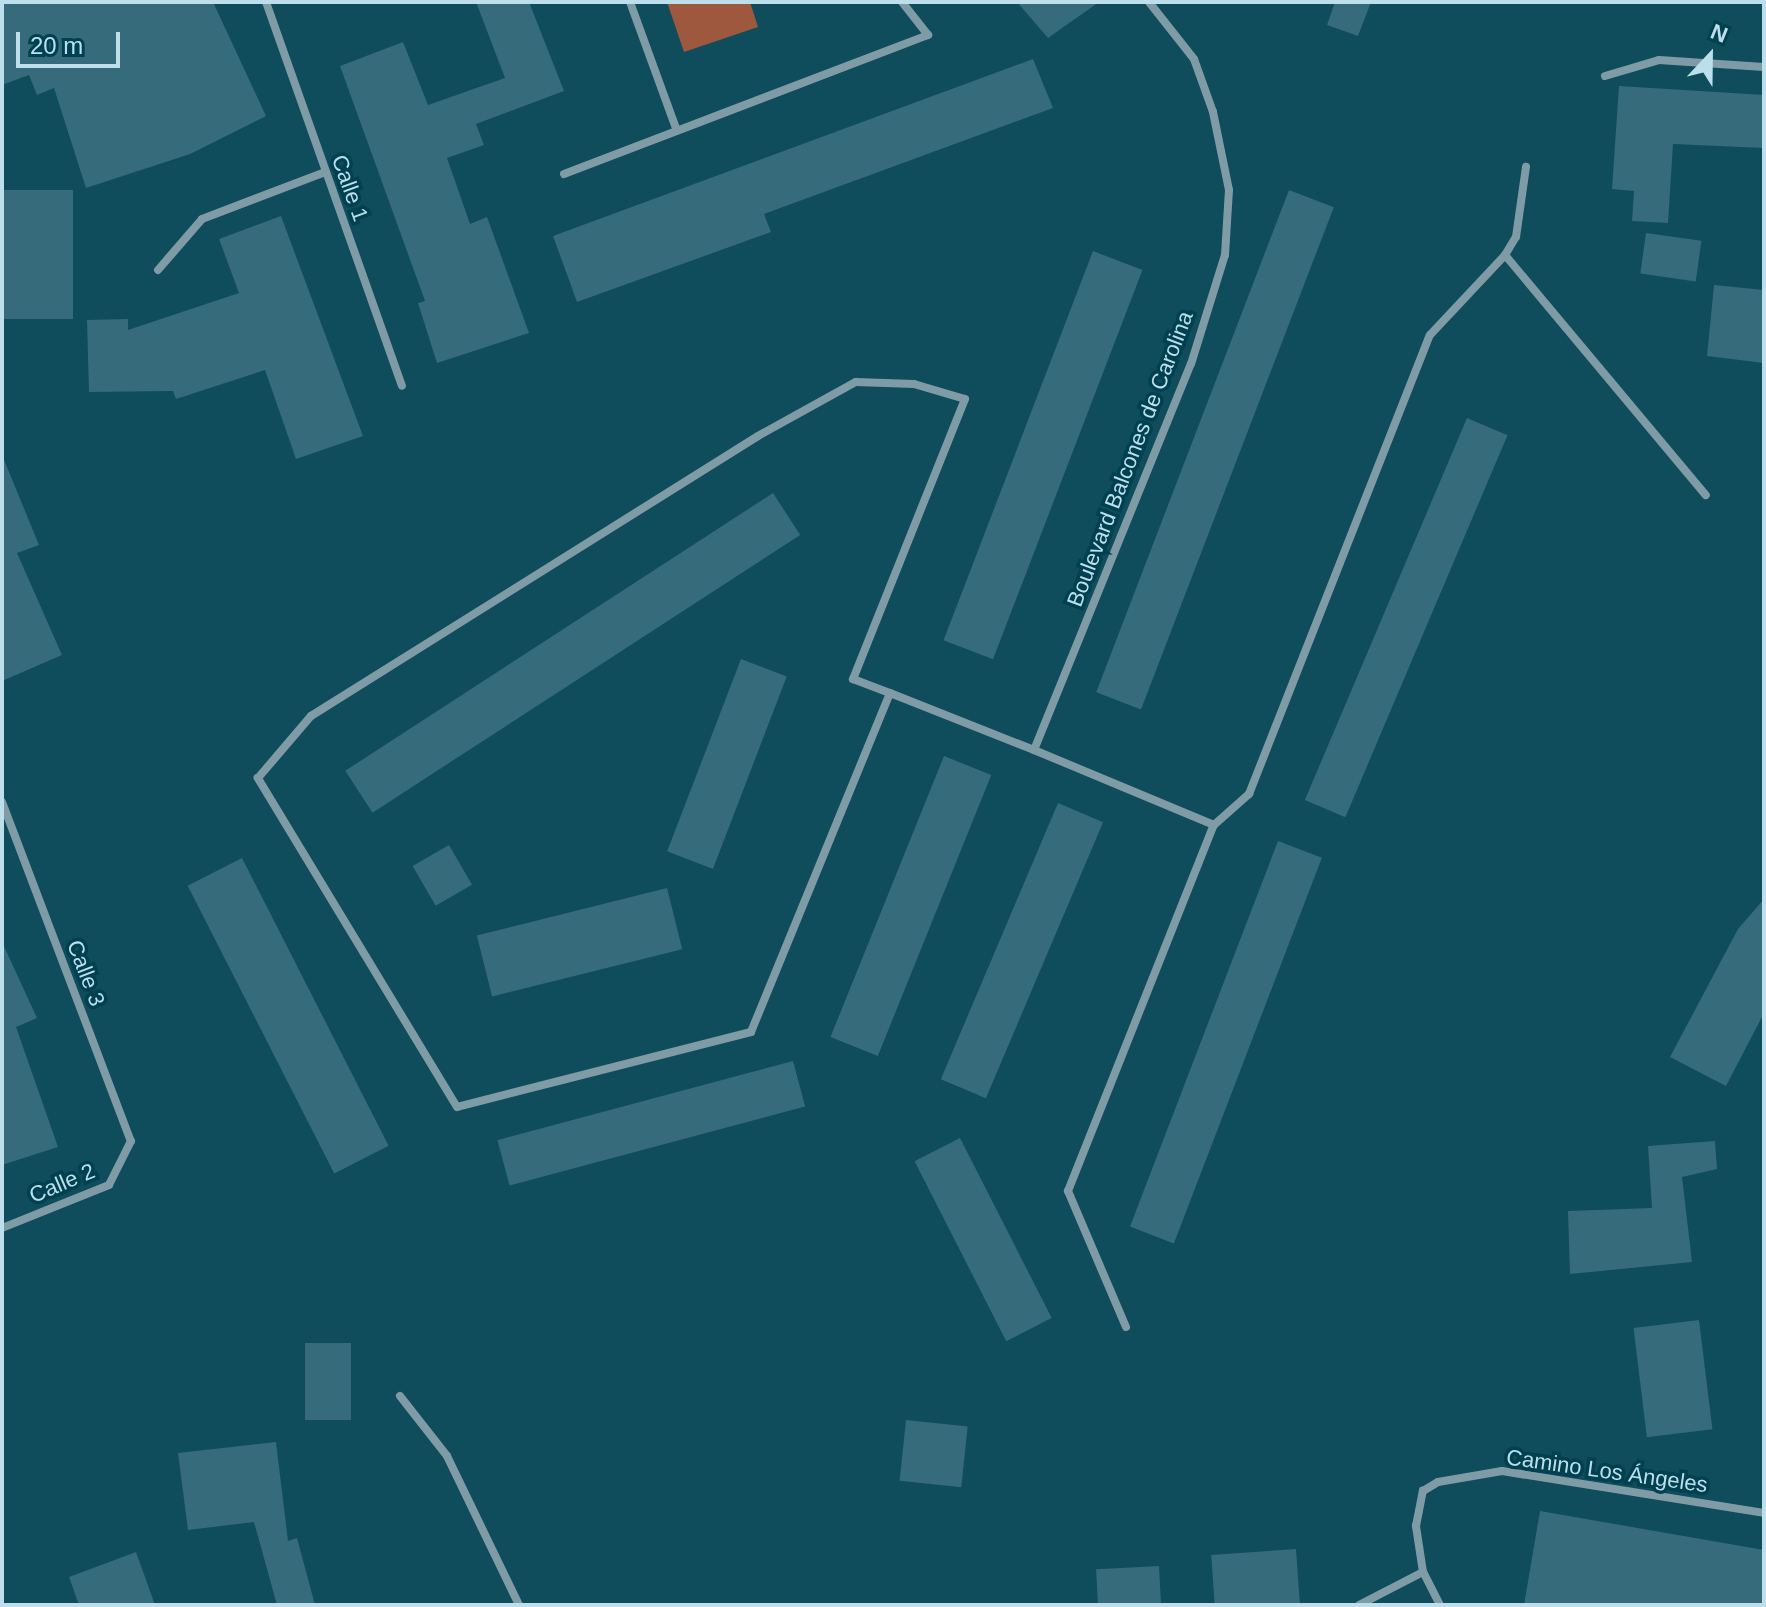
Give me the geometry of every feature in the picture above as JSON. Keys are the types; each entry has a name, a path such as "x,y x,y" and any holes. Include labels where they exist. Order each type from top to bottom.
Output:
{"street":[{"name":"Calle 1","path":"266,2 402,386"},
{"path":"630,2 677,131"},
{"path":"564,174 928,35 902,2"},
{"name":"Boulevard Balcones de Carolina","path":"1034,750 1191,364 1225,255 1229,190 1213,112 1194,59 1149,2"},
{"path":"1605,76 1659,60 1764,67"},
{"path":"1126,1327 1068,1191 1214,825 1249,794 1430,335 1505,255 1516,237 1526,167"},
{"path":"158,270 202,219 325,172"},
{"path":"1505,255 1706,495"},
{"path":"890,693 751,1032 457,1107 258,778 311,716 856,382 914,384 965,399 853,679 890,693 1034,750 1214,825"},
{"name":"Calle 3","path":"2,802 131,1141 124,1156"},
{"name":"Calle 2","path":"2,1228 109,1185 124,1156"},
{"path":"400,1396 447,1456 519,1605"},
{"name":"Camino Los Ángeles","path":"1440,1605 1423,1572 1417,1509 1423,1491 1438,1482 1502,1471 1764,1513"},
{"path":"1359,1605 1423,1572"}],"shaded area":[{"path":"667,2 750,2 758,27 684,52"}],"building":[{"path":"2,2 213,2 266,116 190,154 86,188 54,88 37,95 29,75 2,85"},
{"path":"476,2 529,2 564,91 476,124 484,145 447,158 470,224 487,217 529,333 437,363 418,303 425,301 340,66 403,42 428,105 505,78"},
{"path":"1017,2 1099,2 1048,38"},
{"path":"1335,2 1371,2 1358,36 1327,25"},
{"path":"1033,59 1053,108 764,214 771,232 577,302 553,236"},
{"path":"1619,86 1764,95 1764,148 1673,144 1668,223 1632,221 1634,191 1612,189"},
{"path":"2,190 73,190 73,319 2,319"},
{"path":"1289,190 1334,207 1141,709 1096,692"},
{"path":"281,216 363,436 296,459 265,370 176,399 173,391 89,392 87,320 128,319 128,330 239,293 219,239"},
{"path":"1646,233 1701,241 1696,281 1640,274"},
{"path":"1093,251 1142,270 993,659 944,640"},
{"path":"1714,285 1764,290 1764,363 1707,356"},
{"path":"1467,418 1508,435 1345,817 1305,800"},
{"path":"2,455 39,545 17,553 62,655 2,681"},
{"path":"773,493 800,535 373,813 345,771"},
{"path":"741,659 787,677 713,869 667,851"},
{"path":"944,756 991,775 878,1056 830,1037"},
{"path":"1058,803 1103,822 986,1098 941,1079"},
{"path":"1278,841 1322,858 1174,1243 1130,1227"},
{"path":"449,845 472,885 436,906 413,866"},
{"path":"242,858 389,1146 334,1173 188,886"},
{"path":"667,888 682,949 492,997 477,935"},
{"path":"1764,899 1764,1013 1726,1086 1670,1057 1738,929"},
{"path":"2,942 37,1018 16,1027 58,1147 2,1165"},
{"path":"793,1061 805,1106 510,1186 497,1140"},
{"path":"960,1138 1052,1318 1006,1341 915,1161"},
{"path":"1715,1141 1717,1169 1682,1177 1692,1262 1570,1274 1568,1211 1652,1208 1648,1146"},
{"path":"1699,1320 1712,1429 1647,1437 1633,1328"},
{"path":"305,1343 351,1343 351,1420 305,1420"},
{"path":"906,1420 968,1426 961,1487 900,1481"},
{"path":"276,1442 288,1541 297,1538 315,1605 277,1605 254,1522 188,1530 178,1453"},
{"path":"1540,1511 1764,1550 1764,1605 1524,1605"},
{"path":"1296,1549 1300,1605 1215,1605 1211,1555"},
{"path":"136,1552 155,1605 79,1605 69,1577"},
{"path":"1159,1566 1161,1605 1098,1605 1096,1569"}]}
